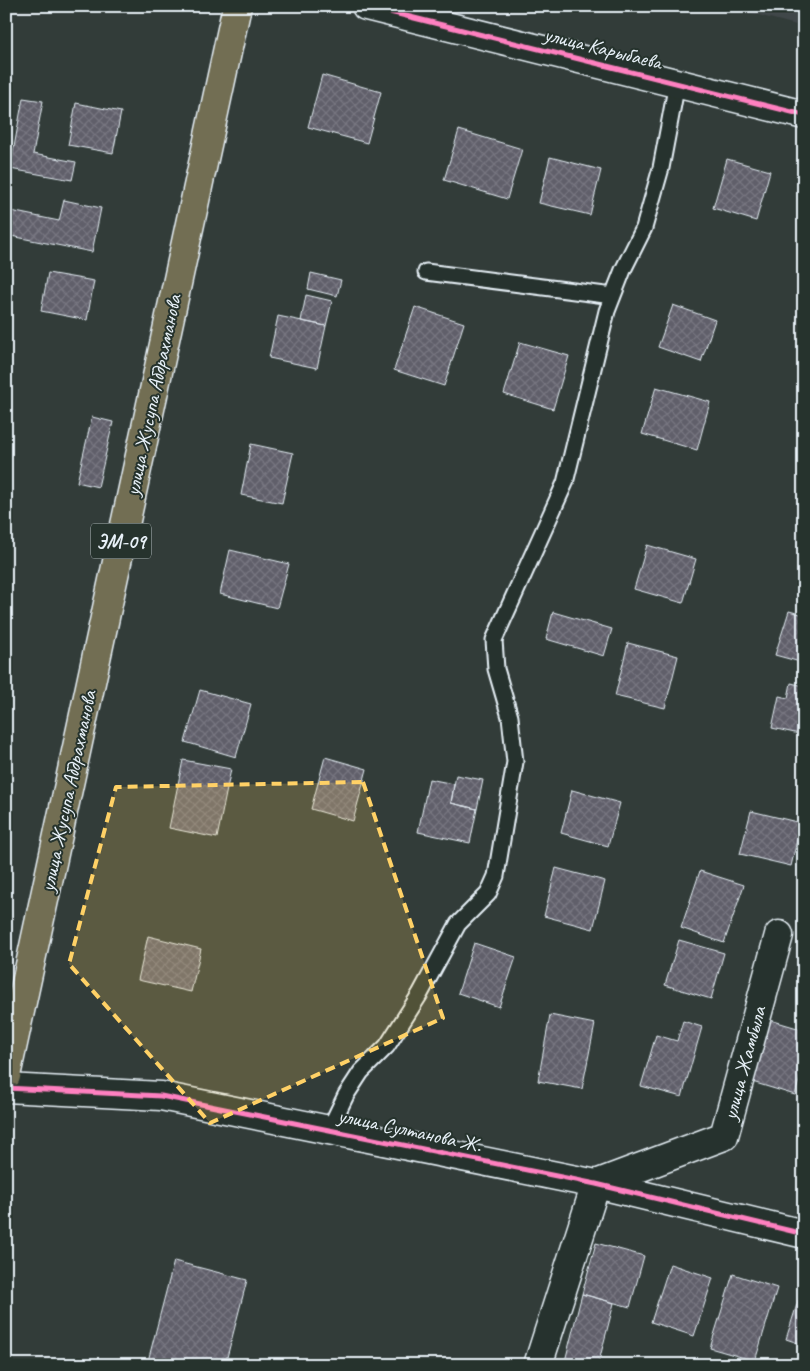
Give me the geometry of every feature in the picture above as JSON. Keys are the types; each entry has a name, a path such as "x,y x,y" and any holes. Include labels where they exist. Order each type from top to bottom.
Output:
{"highway":[{"name":"улица Жусупа Абдрахманова","path":"6,1076 237,6"}],"street":[{"name":"улица Карыбаева","path":"371,7 804,115"},
{"name":"улица Жамбыла","path":"596,1184 724,1136 779,935"},
{"name":"улица Султанова Ж.","path":"6,1088 162,1096 596,1184 804,1234"},
{"path":"538,1365 596,1184"}],"lane":[{"path":"329,1130 361,1072 387,1046 420,994 458,924 488,894 496,876 515,762 510,717 496,669 494,640 564,483 607,311 623,270 644,228 661,168 677,83"},
{"path":"426,272 613,296"}],"highlighted area":[{"path":"363,782 443,1018 210,1123 69,964 116,787"}],"shaded area":[{"path":"724,6 804,6 804,27"}],"building":[{"path":"322,75 381,92 367,143 308,127"},
{"path":"23,98 43,101 33,154 76,162 72,180 10,169"},
{"path":"76,103 121,112 113,153 68,145"},
{"path":"459,130 522,149 507,199 444,180"},
{"path":"550,157 601,170 590,215 539,203"},
{"path":"727,159 770,171 756,221 713,208"},
{"path":"64,200 101,208 92,252 6,235 6,210 59,221"},
{"path":"48,273 94,281 87,320 41,311"},
{"path":"311,273 341,280 337,296 308,289"},
{"path":"306,295 332,301 326,326 301,321"},
{"path":"673,305 715,320 701,362 658,347"},
{"path":"415,307 464,323 444,386 394,370"},
{"path":"278,316 326,326 317,368 269,358"},
{"path":"520,342 569,356 553,409 504,394"},
{"path":"656,387 710,402 697,450 642,434"},
{"path":"92,417 113,422 98,487 77,482"},
{"path":"251,444 293,453 282,503 241,495"},
{"path":"647,545 696,559 683,603 634,589"},
{"path":"230,550 289,564 277,608 220,594"},
{"path":"789,611 804,615 804,663 775,655"},
{"path":"553,612 612,629 604,656 546,639"},
{"path":"628,643 678,656 665,708 615,696"},
{"path":"791,683 804,686 804,735 772,728 779,696 788,698"},
{"path":"200,690 251,704 236,757 185,742"},
{"path":"325,757 367,769 353,821 311,809"},
{"path":"183,760 231,769 217,838 169,828"},
{"path":"456,775 483,780 477,809 451,803"},
{"path":"429,779 454,784 451,803 477,809 470,843 418,832"},
{"path":"572,790 620,803 608,846 561,833"},
{"path":"751,811 801,823 791,866 740,854"},
{"path":"556,868 605,881 593,929 544,916"},
{"path":"700,871 744,885 724,943 681,928"},
{"path":"148,936 201,949 191,992 138,980"},
{"path":"679,940 724,953 711,999 665,985"},
{"path":"474,943 516,957 499,1007 458,993"},
{"path":"550,1015 595,1024 582,1089 538,1081"},
{"path":"767,1019 804,1030 804,1063 795,1095 749,1081"},
{"path":"683,1021 702,1027 682,1097 641,1086 656,1035 677,1041"},
{"path":"596,1243 644,1256 630,1307 582,1294"},
{"path":"174,1261 247,1280 225,1365 147,1365"},
{"path":"670,1264 713,1278 694,1336 651,1322"},
{"path":"733,1274 777,1288 755,1361 710,1348"},
{"path":"582,1294 614,1303 598,1365 564,1365"},
{"path":"800,1295 804,1297 804,1345 786,1339"}],"cycle path":[{"path":"366,6 804,115"},
{"path":"6,1088 161,1096 596,1184 804,1234"}]}
